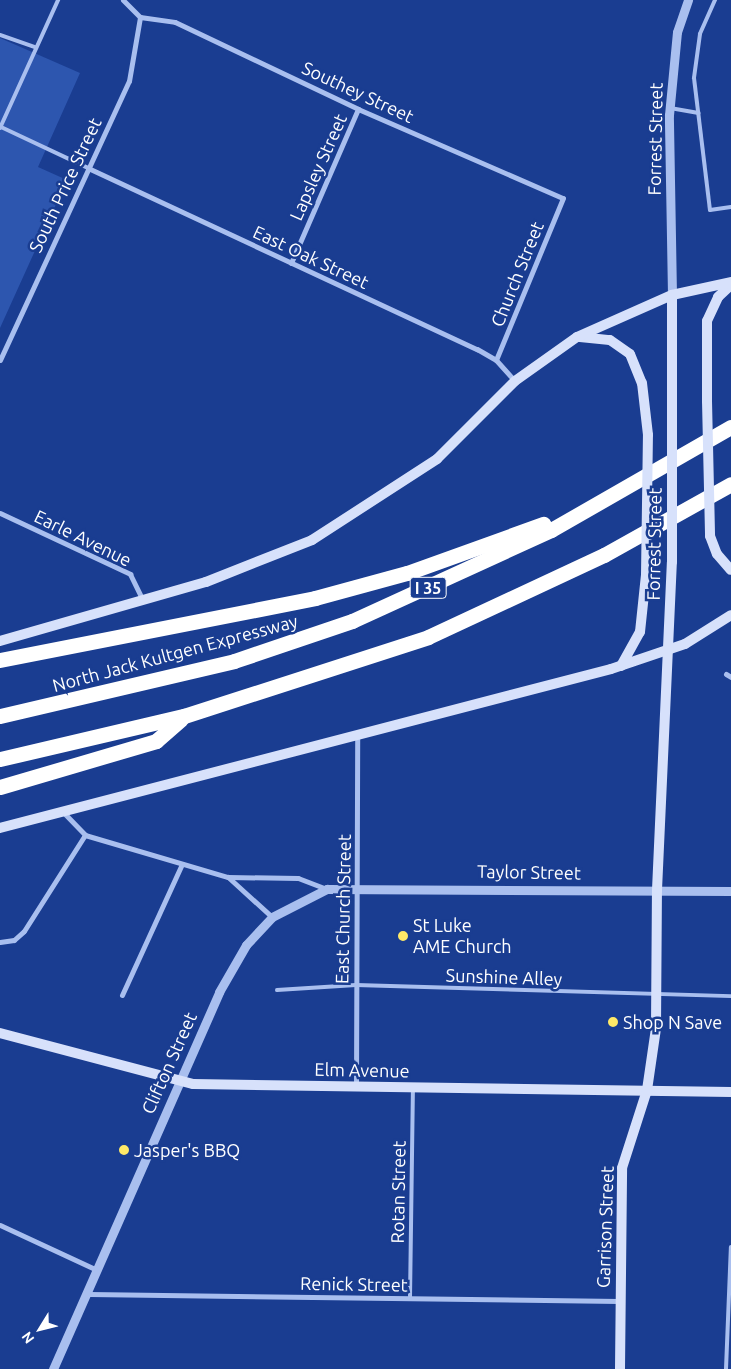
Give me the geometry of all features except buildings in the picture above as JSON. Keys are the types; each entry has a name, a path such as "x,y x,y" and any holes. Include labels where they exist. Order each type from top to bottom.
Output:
{"highway":[{"name":"North Jack Kultgen Expressway","path":"0,716 105,694 298,641 421,591 614,497 731,427"},
{"name":"I 35","path":"0,759 184,716 428,637 604,555 731,484"},
{"path":"0,660 315,598 416,570 614,497"},
{"path":"0,787 156,741 184,716"}],"main road":[{"path":"0,641 258,564 353,517 436,459 515,381 577,337 672,296 731,284"},
{"path":"731,284 718,297 707,321 710,536 717,554 731,570"},
{"name":"Forrest Street","path":"647,1090 656,1028 657,890 672,562 672,296"},
{"path":"577,337 610,340 630,354 642,383 648,435 646,575 640,632 621,666"},
{"path":"0,828 357,732 621,666 667,651 731,614"},
{"name":"Elm Avenue","path":"1,1036 178,1083 731,1092"},
{"name":"Garrison Street","path":"620,1369 619,1301 622,1168 647,1090"}],"street":[{"path":"122,0 140,17"},
{"name":"Forrest Street","path":"672,296 670,108 676,32 688,0"},
{"name":"Southey Street","path":"140,17 176,22 358,109 563,198"},
{"name":"South Price Street","path":"0,360 129,81 140,17"},
{"name":"Lapsley Street","path":"291,263 358,109"},
{"name":"East Oak Street","path":"88,168 496,360 515,381"},
{"name":"Church Street","path":"496,360 563,198"},
{"name":"Earle Avenue","path":"0,513 130,574 142,599"},
{"name":"East Church Street","path":"356,1086 357,732"},
{"name":"Taylor Street","path":"64,812 86,835 182,864 228,877 298,878 327,889 731,891"},
{"path":"0,942 14,940 24,931 86,835"},
{"path":"122,995 182,864"},
{"name":"Taylor Street","path":"228,877 272,917 327,889"},
{"name":"Clifton Street","path":"53,1369 89,1294 97,1271 178,1083 236,960 272,917"},
{"path":"0,1225 97,1271"},
{"name":"Renick Street","path":"89,1294 619,1301"}],"lane":[{"path":"58,0 34,47 0,128 88,168"},
{"path":"715,0 700,34 694,78 710,210 731,207"},
{"path":"0,35 34,47"},
{"path":"670,108 699,113"},
{"name":"Sunshine Alley","path":"277,990 356,986 656,996 731,996"},
{"name":"Rotan Street","path":"410,1298 413,1087"},
{"path":"726,1369 731,1247"}],"shaded area":[{"path":"0,38 80,73 38,167 67,180 0,328"}],"place":[{"name":"St Luke AME Church","path":"403,936"},
{"name":"Shop N Save","path":"613,1022"},
{"name":"Jasper's BBQ","path":"124,1150"}]}
